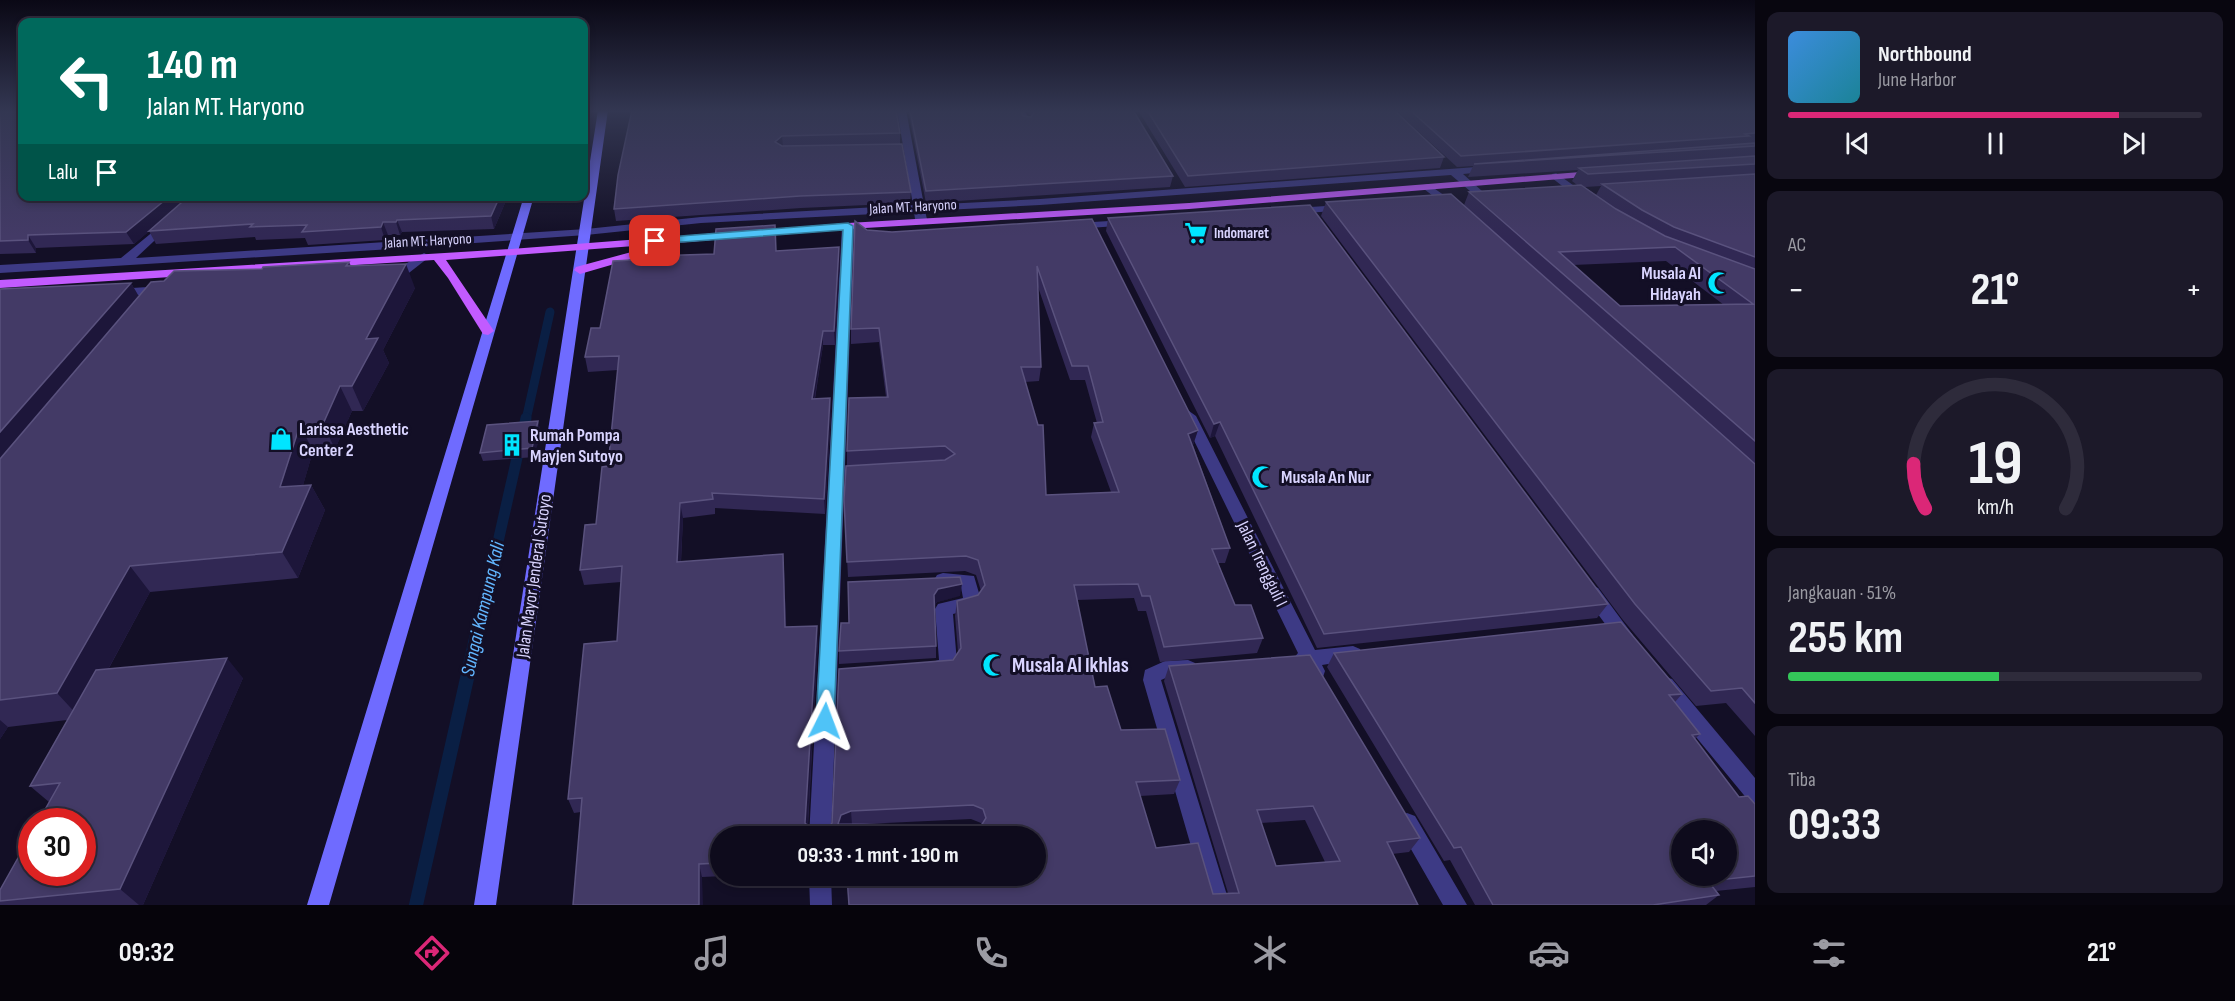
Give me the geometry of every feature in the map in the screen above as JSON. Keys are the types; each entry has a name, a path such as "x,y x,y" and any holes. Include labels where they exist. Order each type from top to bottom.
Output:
{"main road":[{"name":"Jalan Mayor Jenderal Sutoyo","path":"485,905 597,152"},
{"name":"Jalan MT. Haryono","path":"0,284 1046,215 1094,224 1159,207 1603,173"},
{"path":"318,905 528,201"},
{"path":"580,270 700,237"},
{"path":"430,256 453,276 488,331"},
{"path":"111,276 124,262"}],"street":[{"path":"909,152 921,222"},
{"path":"1426,204 1492,200 1467,185 1442,162"},
{"path":"0,269 586,232 665,222 1040,202 1500,169"},
{"path":"1556,176 1595,206"},
{"path":"1171,178 1189,206"},
{"path":"1428,187 1467,218"},
{"path":"1206,191 1215,203"},
{"path":"1151,194 1159,207"},
{"path":"1298,197 1313,216"},
{"path":"1040,202 1046,215"},
{"path":"1285,212 1313,216 1356,208"},
{"path":"802,214 803,230"},
{"path":"124,262 173,218"},
{"path":"1059,228 1142,222"},
{"path":"853,226 870,239"},
{"path":"820,826 836,474 853,226"},
{"path":"382,278 401,273 430,256"},
{"path":"154,307 175,289 184,271"},
{"path":"99,294 175,289"},
{"name":"Jalan Trengguli I","path":"1184,407 1309,659 1327,690"},
{"path":"836,474 857,473"},
{"path":"1580,578 1637,652"},
{"path":"921,668 947,666 944,609 970,603 972,600 968,581 927,580"},
{"path":"831,587 849,586"},
{"path":"1592,628 1615,626"},
{"path":"1285,660 1368,652"},
{"path":"1201,667 1165,669 1152,676 1152,680 1219,905"},
{"path":"1652,670 1755,793"},
{"path":"827,675 848,673"},
{"path":"1395,802 1456,905"},
{"path":"820,886 820,905"}],"building":[{"path":"0,152 18,152 18,201 164,201 126,232 28,235 28,240 0,241"},
{"path":"623,152 904,152 911,192 800,196 614,209"},
{"path":"918,152 1159,152 1173,176 926,191"},
{"path":"1173,152 1439,152 1444,157 1188,176"},
{"path":"1457,152 1515,152 1461,156"},
{"path":"1631,152 1658,152 1474,164"},
{"path":"1755,156 1755,164 1588,174 1579,168"},
{"path":"1755,174 1755,257 1674,227 1642,210 1602,184"},
{"path":"1581,185 1616,209 1665,236 1755,269 1755,441 1469,192","holes":["1675,247 1753,304 1620,306 1559,252"]},
{"path":"1451,194 1755,464 1755,703 1742,688 1711,691 1635,604 1326,202"},
{"path":"183,201 498,201 491,216 397,220 396,222 383,222 381,227 302,232 307,225 250,227 253,224 149,231"},
{"path":"1310,205 1608,604 1324,634 1220,422 1214,424 1108,218"},
{"path":"1092,219 1198,430 1188,434 1230,548 1212,549 1235,605 1251,605 1263,638 1164,647 1150,596 1142,596 1138,584 1074,585 1095,687 1107,686 1121,730 1165,729 1180,780 1136,782 1156,848 1198,843 1213,894 1239,893 1169,666 1310,655 1420,838 1387,842 1418,905 849,905 848,886 1046,886 1046,826 981,826 830,826 832,823 839,669 953,660 961,648 957,601 978,595 985,585 978,560 966,556 847,562 844,500 846,466 945,460 955,454 945,446 847,451 849,398 888,397 879,328 851,329 855,221 867,230 892,232","holes":["1037,266 1072,366 1088,366 1103,422 1094,423 1119,492 1046,495 1043,425 1038,425 1021,367 1041,367","973,805 983,809 986,818 981,826 838,824 841,815 851,811","1313,806 1340,861 1276,866 1257,810"]},
{"path":"775,225 776,251 839,247 834,331 823,331 812,399 830,398 824,499 712,493 713,499 680,503 677,562 783,554 785,627 817,626 805,823 808,826 710,826 710,863 699,864 699,905 573,905 582,798 568,799 584,644 617,641 622,566 580,570 585,525 596,524 602,467 608,466 619,356 585,357 591,328 600,328 613,261 651,259 652,256 714,254 716,229"},
{"path":"349,262 346,266 406,264 366,339 378,338 352,386 340,386 323,424 300,425 280,487 311,485 282,552 130,566 57,693 0,700 0,459 151,282 164,281 174,271 262,269 263,267"},
{"path":"131,283 0,432 0,289"},
{"path":"538,421 532,448 480,453 487,425"},
{"path":"960,577 962,584 938,589 934,595 936,646 839,651 841,623 849,623 848,582"},
{"path":"1621,622 1682,694 1669,695 1700,734 1692,735 1739,797 1748,796 1755,804 1755,876 1737,878 1737,820 1671,820 1671,886 1712,886 1719,895 1653,905 1493,905 1461,847 1454,848 1334,653"},
{"path":"227,658 120,889 0,901 0,890 18,858 18,886 96,886 96,808 46,808 60,783 30,786 96,670"}],"waterway":[{"name":"Sungai Kampung Kali","path":"526,420 550,312"},
{"name":"Sungai Kampung Kali","path":"477,635 526,418"},
{"name":"Sungai Kampung Kali","path":"416,905 477,634"}],"place":[{"name":"Indomaret","path":"1196,233"},
{"name":"Musala Al Hidayah","path":"1719,283"},
{"name":"Larissa Aesthetic Center 2","path":"281,439"},
{"name":"Rumah Pompa Mayjen Sutoyo","path":"512,445"},
{"name":"Musala An Nur","path":"1263,477"},
{"name":"Musala Al Ikhlas","path":"994,665"}],"route":[{"path":"655,241 848,226 825,721"}]}
